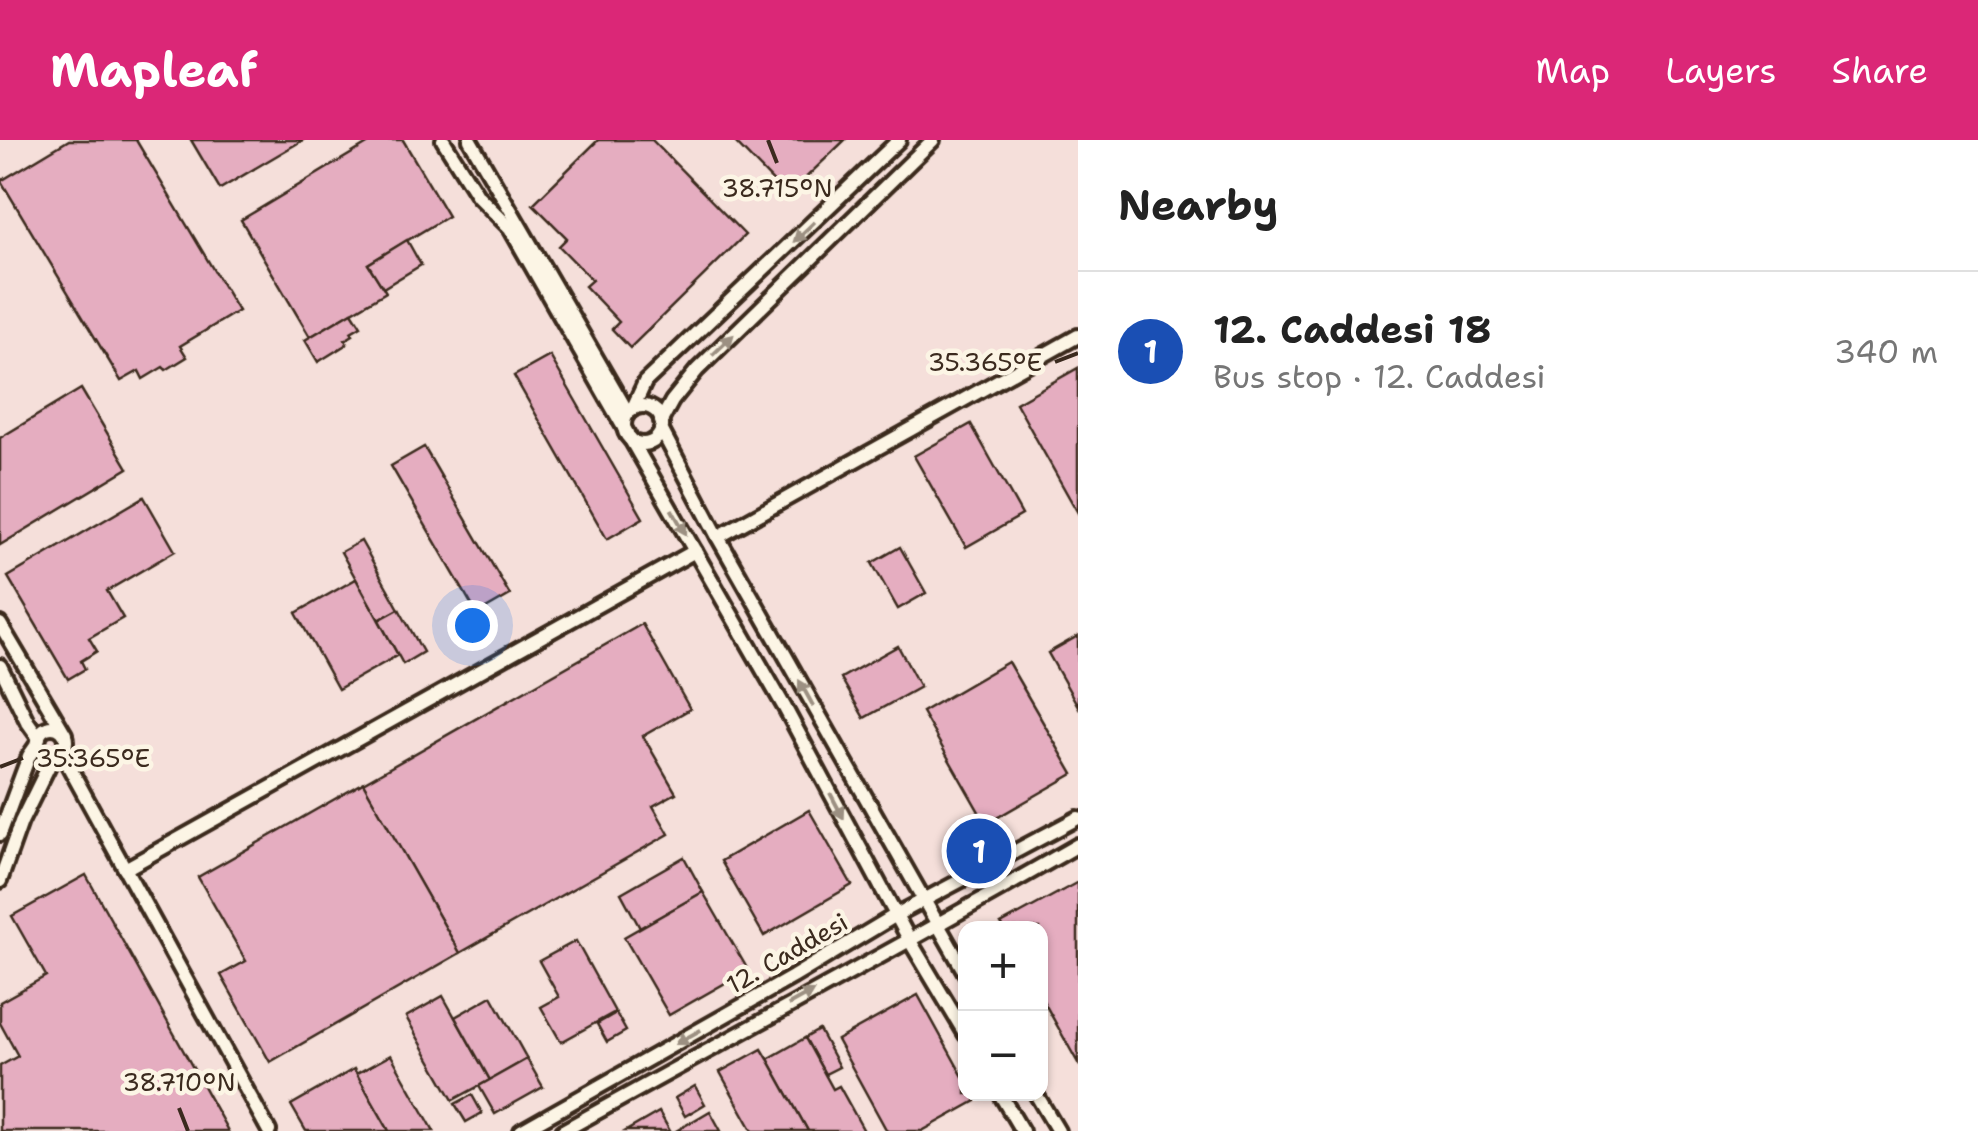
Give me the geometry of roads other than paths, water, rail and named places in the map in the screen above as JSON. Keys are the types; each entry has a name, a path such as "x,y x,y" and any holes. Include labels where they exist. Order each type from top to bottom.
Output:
{"street":[{"path":"444,140 478,196 510,228 785,708 910,941 958,1022"},
{"path":"470,140 630,411"},
{"path":"900,140 646,382 624,423 628,436 639,443 658,436 672,400 698,370 933,140"},
{"path":"718,537 1078,336"},
{"path":"630,411 642,406 652,408 718,537 958,961"},
{"path":"125,869 695,551"},
{"path":"0,624 65,734 66,744 22,822 0,880"},
{"path":"0,666 43,751 58,753"},
{"path":"0,834 40,733 58,728 65,734"},
{"path":"58,753 269,1131"},
{"name":"12. Caddesi","path":"521,1131 896,914 1078,818"},
{"name":"12. Caddesi","path":"564,1131 1078,845"},
{"path":"1004,1101 1022,1131"},
{"path":"1040,1101 1058,1131"}],"place":[{"name":"12. Caddesi 18","path":"979,851"}]}
